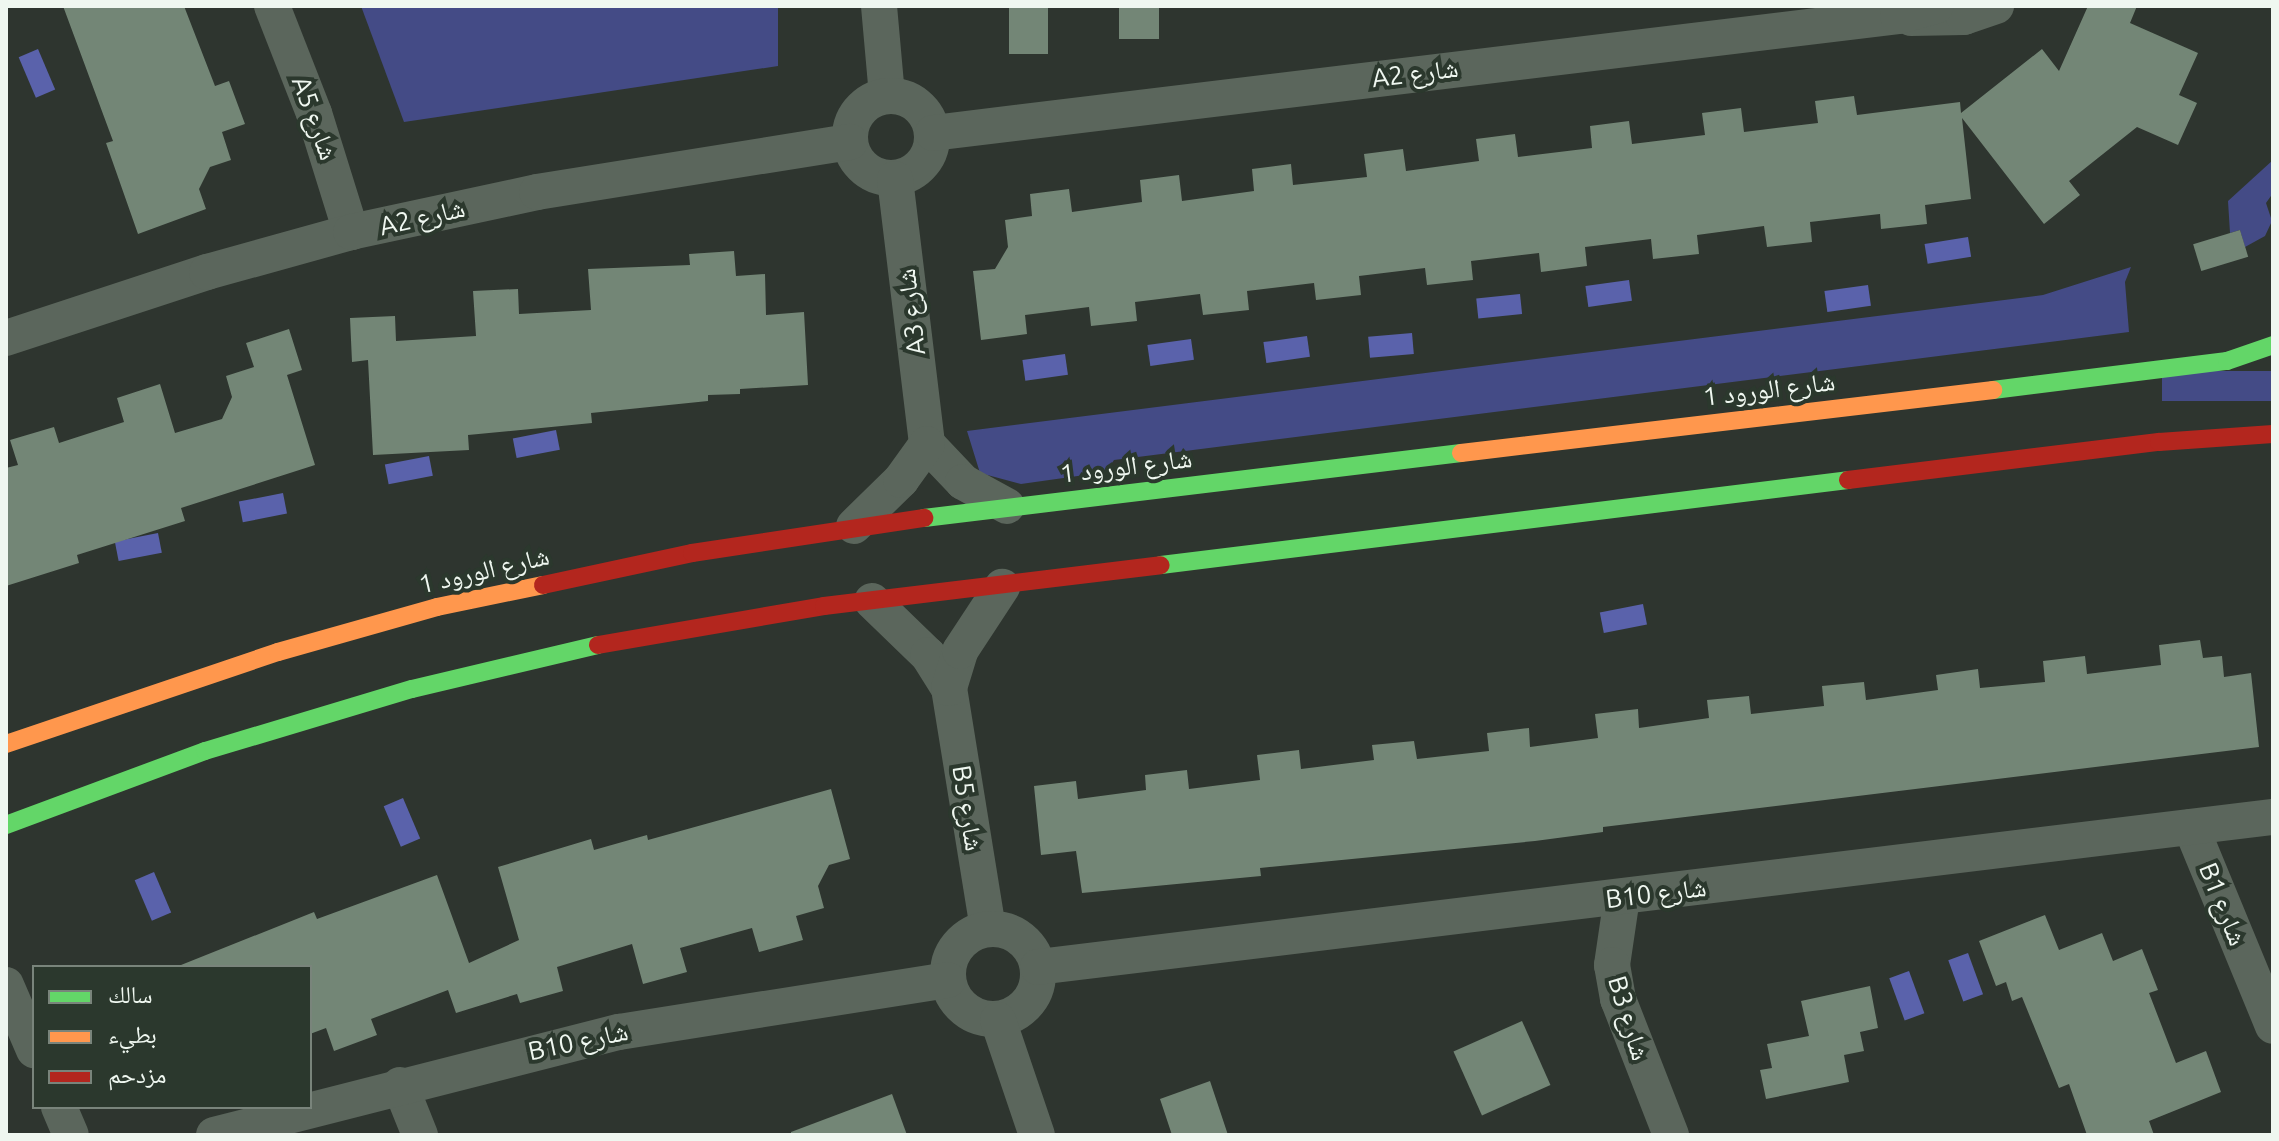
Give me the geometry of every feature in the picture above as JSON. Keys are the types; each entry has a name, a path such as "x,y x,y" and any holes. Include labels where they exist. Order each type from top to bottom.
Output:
{"street":[{"name":"A5 شارع","path":"272,6 323,137 351,232"},
{"path":"879,6 887,96"},
{"path":"1898,16 1936,6"},
{"path":"1898,16 1942,20 1996,6"},
{"name":"A2 شارع","path":"933,133 1898,16"},
{"path":"887,96 919,105 933,133 924,164 895,179 864,170 850,142 859,111 887,96"},
{"name":"A2 شارع","path":"6,338 207,272 351,232 553,190 850,142"},
{"name":"A3 شارع","path":"895,179 927,444"},
{"name":"شارع الورود 1","path":"6,744 199,677 437,607 564,578 854,526 2227,361 2273,345"},
{"path":"2227,361 2273,358"},
{"path":"2208,437 2273,419"},
{"path":"6,825 205,751 453,677 638,636 872,601 2208,437 2273,434"},
{"path":"854,526 901,480 927,444 963,482 1007,506"},
{"name":"B5 شارع","path":"949,688 960,651 1002,587"},
{"name":"B5 شارع","path":"872,601 928,655 949,688 988,929"},
{"name":"B10 شارع","path":"1038,967 2273,817"},
{"name":"B1 شارع","path":"2191,827 2273,1026"},
{"name":"B3 شارع","path":"1622,897 1613,942 1618,999 1671,1135"},
{"path":"988,929 1021,937 1038,967 1030,1001 998,1020 965,1010 948,980 957,946 988,929"},
{"name":"B10 شارع","path":"312,1109 634,1029 948,980"},
{"path":"6,985 32,1045"},
{"path":"998,1020 1037,1135"},
{"path":"400,1085 420,1135"},
{"path":"60,1109 71,1135"},
{"name":"B10 شارع","path":"214,1135 311,1109"}],"shaded area":[{"path":"361,6 778,6 778,66 404,122"},
{"path":"38,49 55,90 36,98 19,57"},
{"path":"2273,160 2273,193 2266,203 2272,221 2265,236 2245,247 2240,230 2230,233 2228,201"},
{"path":"1968,237 1971,257 1928,264 1925,244"},
{"path":"2131,267 2125,282 2129,332 1114,460 1106,472 1021,484 980,473 967,431 2043,295"},
{"path":"1629,280 1632,301 1588,307 1585,286"},
{"path":"1868,285 1871,306 1827,312 1824,291"},
{"path":"1520,294 1522,314 1478,318 1476,299"},
{"path":"1412,333 1414,354 1370,358 1368,337"},
{"path":"1307,336 1310,357 1266,363 1263,342"},
{"path":"1191,339 1194,360 1150,366 1147,345"},
{"path":"1065,354 1068,375 1025,381 1022,360"},
{"path":"2162,371 2273,371 2273,401 2162,401"},
{"path":"556,430 560,450 517,458 513,438"},
{"path":"429,456 433,476 389,484 385,465"},
{"path":"283,493 287,514 243,522 239,502"},
{"path":"158,533 162,553 119,561 115,541"},
{"path":"1643,604 1647,625 1604,633 1600,612"},
{"path":"403,798 420,839 401,847 384,806"},
{"path":"154,872 171,913 152,921 135,880"},
{"path":"1968,953 1983,994 1963,1002 1948,960"},
{"path":"1909,971 1924,1013 1905,1020 1889,978"}],"building":[{"path":"63,6 184,6 215,86 229,81 245,124 222,132 231,160 210,167 199,189 206,209 138,234 106,143 113,141"},
{"path":"1009,6 1048,6 1048,54 1009,54"},
{"path":"1119,6 1159,6 1159,39 1119,39"},
{"path":"2088,6 2137,6 2130,23 2198,53 2179,95 2197,103 2178,145 2137,127 2069,181 2080,195 2044,224 1962,118 1971,199 1925,205 1927,224 1881,229 1880,214 1810,222 1812,242 1767,247 1764,226 1697,235 1699,254 1653,259 1651,239 1585,247 1587,266 1541,272 1539,253 1471,261 1473,280 1427,285 1425,268 1359,276 1361,295 1316,300 1314,283 1247,291 1249,310 1203,315 1200,294 1135,302 1137,321 1091,326 1089,307 1025,315 1027,334 981,340 973,271 995,269 1008,247 1005,220 1032,216 1030,194 1069,189 1072,212 1142,202 1140,180 1179,175 1182,201 1254,191 1252,169 1291,164 1293,185 1367,177 1364,154 1403,149 1406,171 1479,161 1476,139 1515,134 1518,157 1592,148 1590,126 1629,121 1632,144 1705,135 1702,113 1741,108 1744,132 1818,123 1815,101 1854,96 1857,115 1960,102 1961,113 2042,49 2059,71"},
{"path":"2240,230 2248,257 2201,271 2193,244"},
{"path":"734,251 736,276 765,274 766,315 804,312 808,385 740,389 740,394 708,395 708,401 591,413 592,423 468,435 469,450 373,455 368,360 352,362 350,318 395,316 396,341 476,336 473,291 518,289 519,314 591,310 588,269 690,265 689,254"},
{"path":"289,329 302,370 287,375 315,465 181,508 185,521 77,555 79,563 6,586 6,468 18,465 10,440 54,427 59,443 124,422 117,398 160,384 175,433 222,419 232,397 226,376 254,367 246,343"},
{"path":"2200,640 2203,658 2222,656 2224,677 2251,673 2259,747 1603,827 1603,832 1535,841 1260,868 1261,876 1082,893 1076,851 1041,855 1034,786 1076,781 1078,799 1146,790 1145,775 1187,770 1189,789 1260,780 1257,755 1299,750 1301,769 1374,760 1372,745 1414,741 1417,759 1489,751 1487,733 1529,728 1530,747 1598,738 1595,714 1638,709 1639,728 1709,718 1707,700 1749,696 1751,714 1824,706 1822,686 1864,682 1866,700 1938,690 1936,675 1978,669 1980,688 2045,682 2043,661 2085,656 2087,674 2161,665 2159,645"},
{"path":"831,789 850,859 829,865 818,886 824,908 796,916 803,940 759,952 752,928 680,948 687,972 643,984 632,944 557,967 563,991 520,1003 517,994 456,1013 448,990 371,1019 377,1035 334,1051 326,1028 312,1033 312,965 181,965 314,912 317,919 437,875 469,963 519,940 498,867 591,839 594,850 647,835 648,840"},
{"path":"2045,915 2059,950 2102,933 2113,961 2142,949 2158,990 2149,993 2176,1063 2206,1051 2221,1092 2149,1121 2154,1135 2087,1135 2069,1084 2059,1088 2022,997 2012,1001 2006,982 1996,986 1979,941"},
{"path":"1870,986 1878,1028 1860,1032 1864,1051 1844,1055 1849,1082 1766,1099 1760,1070 1772,1068 1767,1044 1809,1036 1801,1001"},
{"path":"1522,1021 1550,1085 1482,1115 1453,1052"},
{"path":"1210,1081 1228,1135 1172,1135 1160,1099"},
{"path":"892,1094 907,1135 791,1135 791,1132"}],"traffic: fast":[{"path":"1993,390 2227,361 2273,345"},
{"path":"924,518 1461,453"},
{"path":"1161,565 1848,480"},
{"path":"6,825 205,751 412,689 598,645"}],"traffic: slow":[{"path":"1461,453 1993,390"},
{"path":"6,744 278,652 437,607 543,585"}],"traffic: jam":[{"path":"1848,480 2159,442 2273,434"},
{"path":"543,585 692,553 924,518"},
{"path":"598,645 824,606 1161,565"}]}
